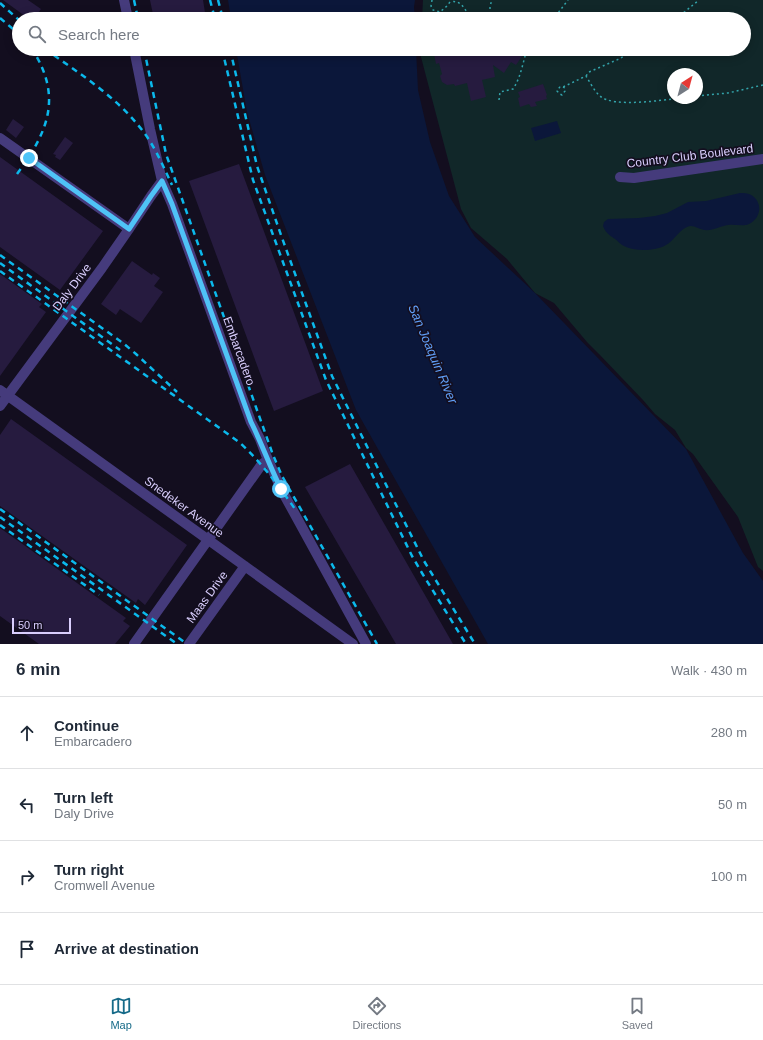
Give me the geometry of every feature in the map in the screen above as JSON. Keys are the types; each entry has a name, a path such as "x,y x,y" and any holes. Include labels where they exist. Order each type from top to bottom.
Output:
{"street":[{"path":"124,0 127,12"},
{"name":"Embarcadero","path":"135,56 162,181 175,211 251,422 260,439 281,489 366,644"},
{"path":"0,138 129,229"},
{"name":"Country Club Boulevard","path":"620,178 634,178 763,159"},
{"name":"Daly Drive","path":"0,406 4,393 102,268 162,181"},
{"name":"Snedeker Avenue","path":"4,393 353,644"},
{"path":"134,644 262,464 268,460"},
{"name":"Maas Drive","path":"189,644 245,566"}],"path":[{"path":"432,0 431,6 433,10 440,12 450,2 454,1 462,5 467,12"},
{"path":"490,12 492,0"},
{"path":"559,12 568,0"},
{"path":"684,12 699,0"},
{"path":"499,100 500,92 513,89 516,84 525,56"},
{"path":"563,87 565,88 565,91 562,95 557,91 560,87 586,76 589,72 624,56"},
{"path":"586,76 599,96 612,102 667,99"},
{"path":"703,95 763,86"}],"green space":[{"path":"423,0 763,0 763,571 758,567 738,517 693,454 686,448 675,430 655,414 587,342 554,303 535,293 507,259 471,228 461,209 421,56 751,56 751,12 422,12"}],"water":[{"path":"228,0 415,0 414,12 230,12"},
{"name":"San Joaquin River","path":"237,56 416,56 418,90 430,142 449,196 475,237 535,293 686,449 743,553 763,581 763,644 488,644 356,410 265,175 247,112"},
{"path":"557,121 561,133 535,141 531,128"},
{"path":"740,193 752,196 759,204 758,215 753,222 747,225 728,225 707,230 689,226 681,231 669,243 657,249 639,250 629,248 622,245 609,235 603,226 604,222 608,219 655,216 667,213 688,202 706,201"}],"building":[{"path":"3,0 28,0 41,9 39,12 19,12"},
{"path":"150,0 203,0 205,12 153,12"},
{"path":"434,56 522,56 516,65 511,62 504,73 493,65 495,77 482,80 486,97 471,101 467,83 455,86 454,84 447,85 442,82 440,76 442,74 439,63 436,64"},
{"path":"543,84 547,99 535,102 537,106 531,107 529,104 520,107 518,98 520,97 518,92"},
{"path":"13,119 24,127 16,138 6,130"},
{"path":"65,137 73,143 60,160 53,154"},
{"path":"0,157 103,231 60,290 0,247"},
{"path":"239,164 323,391 274,411 189,181"},
{"path":"132,261 152,275 153,273 160,278 154,286 163,292 141,323 120,309 116,315 101,304"},
{"path":"0,274 42,304 39,307 46,312 0,376"},
{"path":"11,419 187,545 145,605 138,599 136,603 0,506 0,435"},
{"path":"350,464 453,644 396,644 305,487"},
{"path":"0,528 126,618 123,621 130,626 115,644 39,644 0,616"}],"railway":[{"path":"134,0 137,12"},
{"path":"210,0 213,12"},
{"path":"218,0 221,12"},
{"path":"0,3 12,14"},
{"path":"0,18 12,28"},
{"path":"17,174 37,144 44,129 48,114 49,99 47,83 42,66 36,56"},
{"path":"55,56 98,87 135,121 153,146 172,185"},
{"path":"145,56 166,154 273,455 282,476 377,644"},
{"path":"224,56 253,180 326,380 412,556 466,644"},
{"path":"232,56 257,166 332,376 424,561 475,644"},
{"path":"0,255 123,343 177,392"},
{"path":"0,263 120,350"},
{"path":"0,271 239,442 262,466 295,509"},
{"path":"0,509 187,644"},
{"path":"0,517 177,644"},
{"path":"0,525 99,595"}],"route":[{"path":"29,158 129,229 162,181 201,281 251,422 260,439 281,489"}]}
